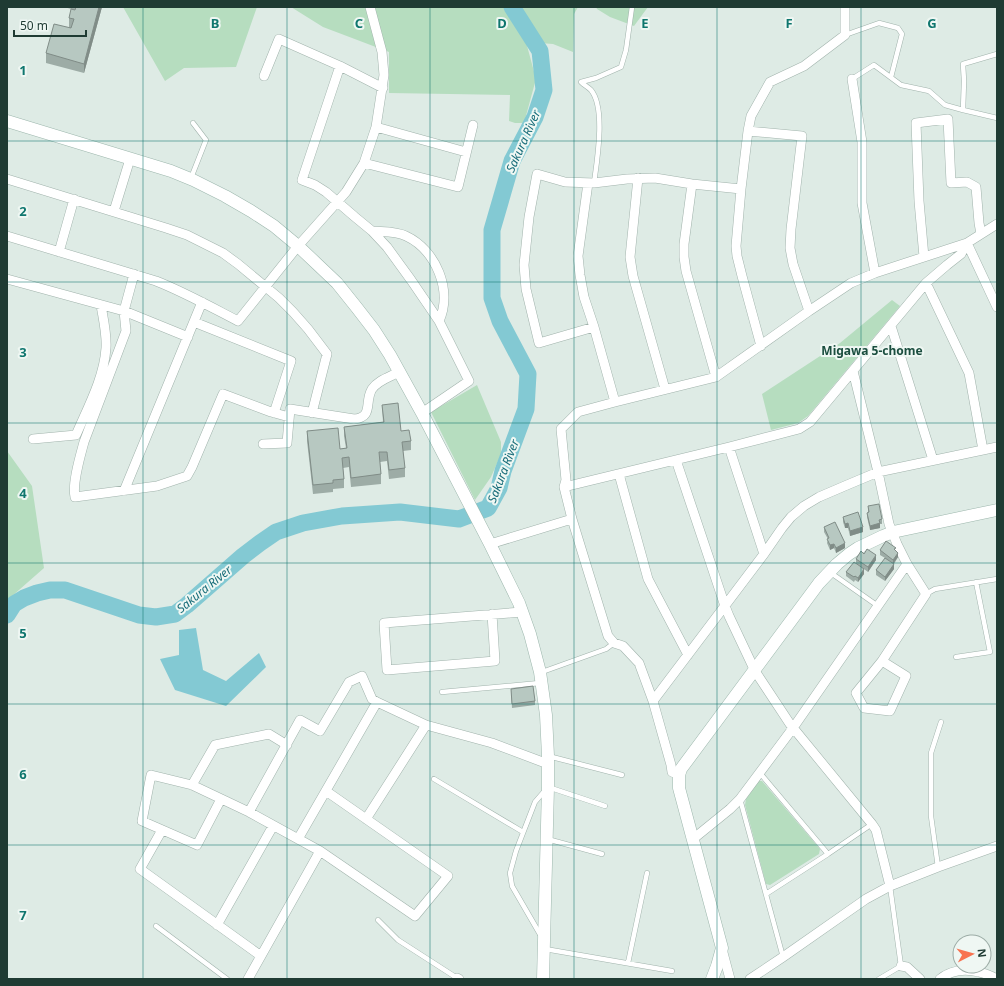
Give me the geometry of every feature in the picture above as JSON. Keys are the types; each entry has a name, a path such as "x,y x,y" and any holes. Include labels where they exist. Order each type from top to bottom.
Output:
{"street":[{"path":"7,236 156,281 202,302 238,322 298,246 346,192 364,163 376,127 384,75 382,52 370,7"},
{"path":"761,346 737,256 736,246 741,189 751,116 770,82 804,66 845,35 844,7"},
{"path":"264,76 279,39 340,66 383,88"},
{"path":"340,66 302,180 320,188 338,201 354,217 372,231 387,247 439,321 469,381 422,413"},
{"path":"852,78 862,142 862,203 875,273"},
{"path":"924,257 919,201 916,123 948,119 951,182 967,182 976,187 979,223 982,234"},
{"path":"7,121 171,171 191,179 252,211 274,226 298,246 337,283 358,308 386,349 422,413 490,544 522,612 530,634 541,677 546,715 548,760 543,979"},
{"path":"364,163 458,187 473,125"},
{"path":"376,127 466,152"},
{"path":"748,131 802,136 790,248 793,264 809,311"},
{"path":"114,211 130,159"},
{"path":"594,327 539,343 526,289 524,265 529,217 537,174 565,182 591,183 638,178 655,178 692,184 741,189"},
{"path":"638,178 630,257 633,276 665,389"},
{"path":"7,179 114,211 187,235 223,253 238,264 266,286 293,312 327,354 312,413"},
{"path":"591,183 578,256 580,275 584,297 615,402"},
{"path":"692,184 684,244 684,257 686,270 716,377"},
{"path":"59,252 74,200"},
{"path":"679,775 672,772 653,701 639,664 623,646 614,643 608,636 564,488 566,480 561,430 578,412 716,377 851,283 875,273 967,243 997,224"},
{"path":"372,231 392,232 406,236 422,246 441,275 444,291 442,313 439,321"},
{"path":"564,488 800,429 810,422 926,283 961,254 967,243"},
{"path":"967,243 997,307"},
{"path":"134,274 124,311 126,331 84,442 78,465 74,493 75,497 157,486 187,476 192,468 224,394 274,413 289,417"},
{"path":"7,279 124,311 188,337"},
{"path":"926,283 969,373 983,450"},
{"path":"124,491 202,302"},
{"path":"33,440 76,435 100,378 104,363 106,346 101,305"},
{"path":"194,322 291,361 274,413"},
{"path":"891,326 933,460"},
{"path":"263,444 287,443 290,409 360,419 367,411 369,396 372,389 380,382 399,372"},
{"path":"853,372 878,472 889,524 907,564 926,594 882,661 856,693 864,708 890,711 906,676 882,661"},
{"path":"729,447 764,554"},
{"path":"653,701 782,528 791,517 804,506 846,485 878,472 997,447"},
{"path":"676,460 725,606 755,670 793,728 876,830 890,886"},
{"path":"619,474 648,579 688,655"},
{"path":"730,979 679,788 679,775 681,769 819,583 837,564 858,548 893,532 997,510"},
{"path":"490,544 572,519"},
{"path":"693,838 730,809 740,799 793,728 907,564"},
{"path":"492,614 495,661 387,670 384,623 492,614 522,612"},
{"path":"249,812 300,720 320,731 350,682 362,676 372,699 426,725 548,760"},
{"path":"298,840 377,702"},
{"path":"366,819 426,725"},
{"path":"192,785 215,745 269,734 287,744"},
{"path":"220,799 197,845 142,821 151,775 192,785 249,812 320,852 415,916 448,876 326,791"},
{"path":"217,925 273,826"},
{"path":"162,830 140,869 261,956"},
{"path":"750,979 866,898 890,886 997,846"},
{"path":"248,979 320,852"},
{"path":"712,979 722,948"},
{"path":"901,966 907,967 920,979"},
{"path":"940,979 954,971 966,970 980,972 997,979"}],"lane":[{"path":"591,183 598,152 600,126 598,106 592,91 581,82 596,78 621,67 626,50 632,7"},
{"path":"845,35 879,23 898,28 902,34 891,78"},
{"path":"963,110 963,64 997,54"},
{"path":"852,78 874,66 901,85 929,91 945,105 997,118"},
{"path":"191,179 206,140 193,123"},
{"path":"829,572 878,606"},
{"path":"926,594 935,589 997,579"},
{"path":"956,657 990,652 976,582"},
{"path":"442,692 541,677 606,649 614,643"},
{"path":"938,867 931,816 931,753 941,722"},
{"path":"548,760 622,775"},
{"path":"760,773 828,854"},
{"path":"434,779 523,832"},
{"path":"605,806 548,787 535,802 516,851 510,873 512,886 544,945 672,971"},
{"path":"740,799 783,957"},
{"path":"766,894 872,824"},
{"path":"547,839 602,854"},
{"path":"628,963 647,873"},
{"path":"879,979 901,966 890,886"},
{"path":"378,920 398,940 458,979"},
{"path":"156,926 227,979"}],"green space":[{"path":"123,7 257,7 236,67 184,68 165,81"},
{"path":"291,7 578,7 574,14 573,52 553,44 526,42 536,79 524,123 515,123 509,121 510,95 389,93 389,52 323,27"},
{"path":"596,7 648,7 634,26 610,17"},
{"path":"892,300 900,306 808,416 798,423 771,430 762,394 840,343"},
{"path":"477,385 501,442 501,454 491,477 475,500 431,412"},
{"path":"7,451 32,486 44,568 11,597 7,606"},
{"path":"758,781 762,781 820,849 819,854 770,885 766,884 745,805 746,799"}],"water":[{"path":"196,628 203,670 226,681 259,653 266,667 226,706 175,690 160,659 179,655 179,630"}],"building":[{"path":"76,7 99,7 84,64 46,53 54,24 71,28 74,19 69,18 71,9 75,10"},
{"path":"398,403 401,431 409,430 411,441 402,442 405,468 389,470 387,452 379,452 381,474 351,478 349,457 342,458 344,479 333,480 333,483 313,485 307,431 338,428 340,449 347,448 344,427 384,422 382,405"},
{"path":"879,504 882,519 879,520 880,523 870,526 867,513 869,512 868,506"},
{"path":"858,512 863,527 850,531 848,523 845,524 843,517"},
{"path":"835,522 845,543 836,548 834,544 830,545 827,539 829,538 824,527"},
{"path":"886,541 896,548 894,549 898,553 893,560 880,550"},
{"path":"867,549 876,555 868,567 856,559 861,551 864,554"},
{"path":"885,558 894,564 885,577 876,570"},
{"path":"854,562 864,569 858,578 846,572"},
{"path":"533,686 535,701 512,704 511,689"}],"waterway":[{"name":"Sakura River","path":"7,615 14,604 24,598 50,590 65,590 139,615 156,617 175,614 243,556 276,532 303,523 342,516 400,512 459,519 488,508 499,488 503,471 526,409 528,374 500,321 492,298 492,230 512,161 535,117 544,90 540,51 512,7"}],"district":[{"name":"Migawa 5-chome","path":"872,350"}]}
